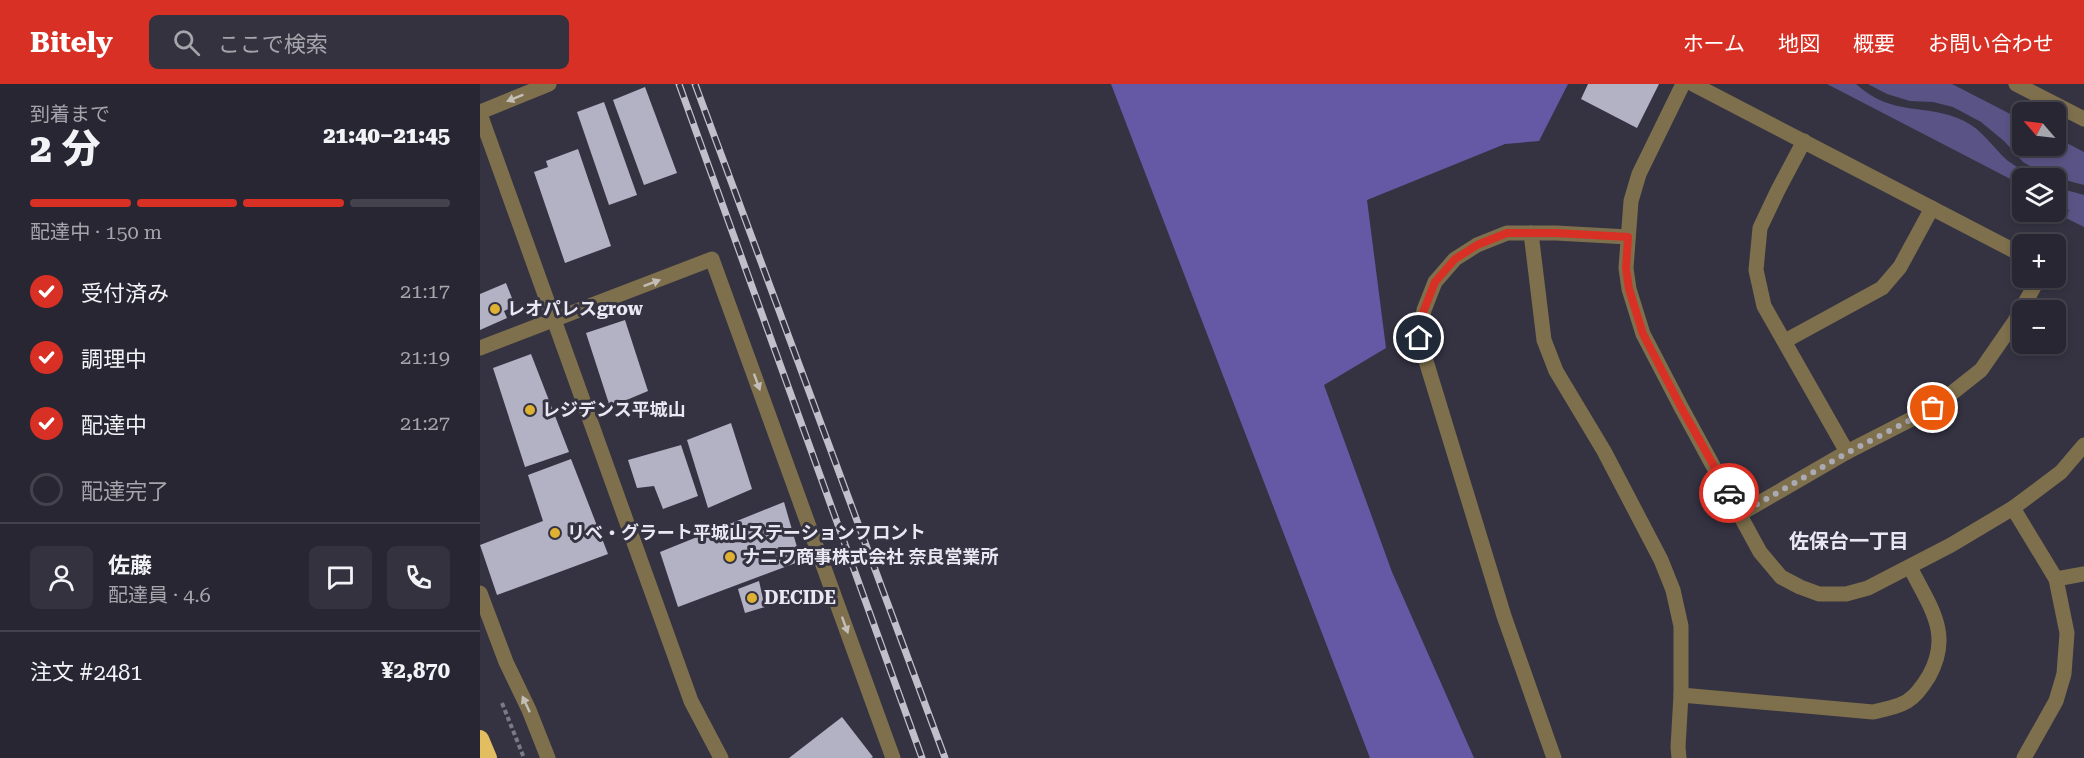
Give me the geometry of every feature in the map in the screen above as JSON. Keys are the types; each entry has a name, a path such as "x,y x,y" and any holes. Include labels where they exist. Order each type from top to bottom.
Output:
{"highway":[{"path":"480,739 488,758"}],"street":[{"path":"549,84 480,113 691,701 721,758"},
{"path":"1683,84 1639,174 1631,201 1626,268 1629,289 1643,334 1681,407 1760,552 1781,577 1800,588 1819,594 1846,594 1868,588 1951,545 2013,508 2061,472 2084,445"},
{"path":"1693,84 2012,250"},
{"path":"2016,84 2084,119"},
{"path":"1804,141 1760,228 1756,270 1764,306 1847,453"},
{"path":"1785,340 1882,288 1900,267 1932,208"},
{"path":"1554,758 1504,616 1419,338 1424,310 1435,282 1455,259 1477,245 1507,233 1628,237"},
{"path":"1531,233 1544,340 1556,370 1604,451 1662,560 1673,590 1680,626 1679,758"},
{"path":"480,348 712,259 893,758"},
{"path":"1740,514 1847,453 1933,408 1981,370 2034,288"},
{"path":"2013,508 2056,579 2067,633 2064,674 2056,700 2024,758"},
{"path":"1681,695 1873,712 1902,706 1918,693 1935,664 1941,642 1936,620 1910,567"},
{"path":"2056,579 2084,574"},
{"path":"480,593 506,663 529,710 548,758"}],"path":[{"path":"500,698 524,758"}],"shaded area":[{"path":"1111,84 1568,84 1539,141 1505,144 1367,200 1386,348 1324,385 1392,572 1474,758 1370,758"},
{"path":"1827,84 1856,84 1870,95 1896,106 1950,115 1964,121 1982,134 2008,161 2019,168 2012,168 2012,180"},
{"path":"1868,84 1952,84 2012,115 2012,150 1981,122 1953,107 1933,102 1910,101 1887,94"},
{"path":"2066,143 2084,152 2084,185 2066,180 2066,168 2034,168 2018,156 2066,156"},
{"path":"2066,190 2084,195 2084,227 2066,218 2069,210 2066,208"}],"building":[{"path":"1588,84 1659,84 1637,128 1581,99"},
{"path":"645,87 677,173 644,185 613,100"},
{"path":"604,102 637,195 609,205 577,112"},
{"path":"578,149 611,246 565,263 534,172 548,167 546,161"},
{"name":"レオパレスgrow","path":"506,283 515,306 504,311 507,318 480,330 480,294"},
{"path":"625,320 648,391 610,407 586,333"},
{"name":"レジデンス平城山","path":"531,354 569,452 525,467 493,368"},
{"path":"731,423 752,489 708,508 687,440"},
{"path":"681,445 698,496 663,509 654,486 637,488 628,460"},
{"name":"リベ・グラート平城山ステーションフロント","path":"571,459 608,554 497,595 480,545 543,521 528,475"},
{"name":"ナニワ商事株式会社 奈良営業所","path":"784,502 801,561 678,607 660,552"},
{"name":"DECIDE","path":"759,581 765,607 745,613 738,589"},
{"path":"842,717 873,757 789,758"}],"railway":[{"path":"679,84 922,758"},
{"path":"695,84 945,758"}],"way so far":[{"path":"1729,493 1740,514 1847,453 1933,408"}],"place":[{"name":"レオパレスgrow","path":"495,309"},
{"name":"レジデンス平城山","path":"530,410"},
{"name":"リベ・グラート平城山ステーションフロント","path":"555,533"},
{"name":"ナニワ商事株式会社 奈良営業所","path":"730,557"},
{"name":"DECIDE","path":"752,598"}],"district":[{"name":"佐保台一丁目","path":"1849,541"}],"route":[{"path":"1419,338 1424,310 1435,282 1455,259 1477,245 1507,233 1628,237 1626,268 1629,289 1643,334 1729,493"}]}
